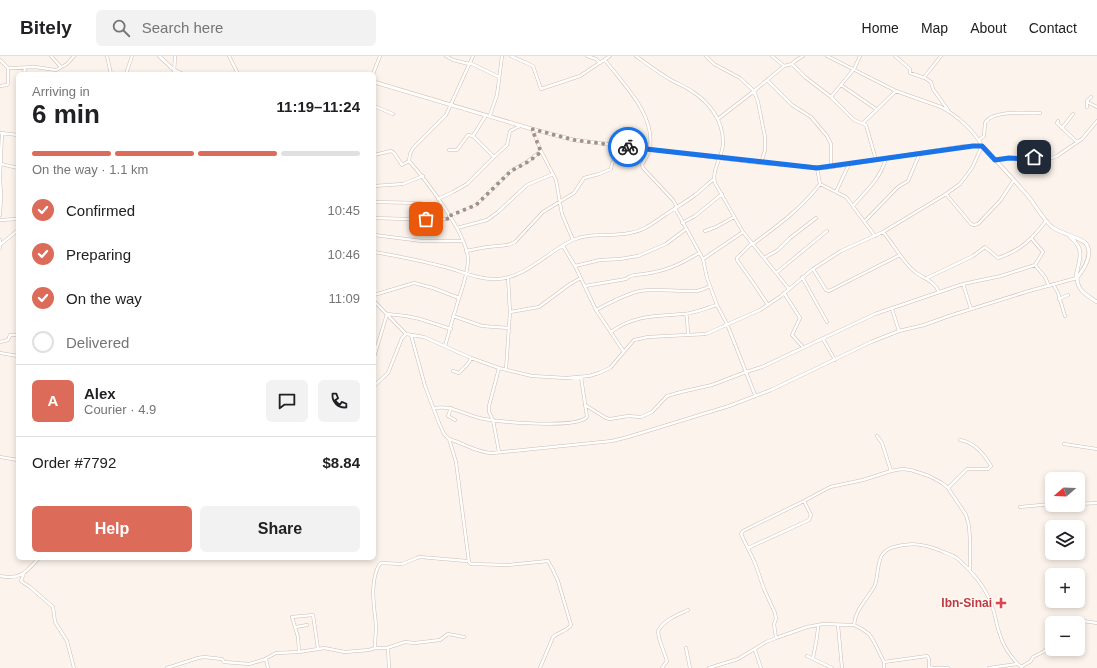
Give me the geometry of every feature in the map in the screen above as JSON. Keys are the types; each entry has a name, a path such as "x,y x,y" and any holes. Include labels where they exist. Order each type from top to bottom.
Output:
{"street":[{"path":"52,56 61,68"},
{"path":"0,60 8,68 41,67 56,72 67,64 74,56"},
{"path":"107,56 111,72"},
{"path":"127,72 132,56"},
{"path":"159,56 174,70 178,72"},
{"path":"174,56 174,70"},
{"path":"229,56 237,72"},
{"path":"374,72 380,56"},
{"path":"446,56 453,60 469,63 500,77"},
{"path":"445,346 466,274 468,260 457,228 423,176 410,162 411,151 443,119 452,104 473,56"},
{"path":"473,136 488,115 496,95 500,77 502,56"},
{"path":"511,56 533,66 541,89 580,76 610,56"},
{"path":"587,56 596,59 600,63"},
{"path":"376,252 400,256 447,267 466,274 494,279 508,277 530,268 573,240 587,235 615,235 637,232 648,228 676,207 696,195 714,179 719,158 723,149 723,140 718,119 709,106 693,92 671,80 636,56"},
{"path":"706,56 714,64 740,78 754,92 762,119 765,137 765,150 761,163"},
{"path":"772,56 784,66"},
{"path":"718,119 754,92 784,66 792,64 803,56"},
{"path":"449,439 460,442 484,453 612,441 628,437 693,416 711,413 756,395 835,360 871,342 899,331 924,325 971,309 1077,278 1084,268 1088,257 1088,246 1085,242 1059,232 1047,221 1014,180 982,146 974,134 948,111 941,107 896,91 827,56"},
{"path":"831,97 854,69 860,56"},
{"path":"895,56 910,69 910,73 925,78 931,82 933,89 948,111"},
{"path":"925,78 940,56"},
{"path":"605,60 630,92 642,111 649,126 650,149 642,165 643,168 673,200 682,223 703,259 705,273 717,305 727,324 756,395"},
{"path":"792,64 805,77 831,97 854,120 866,125 876,160"},
{"path":"0,86 8,84 8,68"},
{"path":"24,72 25,68"},
{"path":"767,80 792,105 810,117 827,136 831,144 831,167"},
{"path":"376,83 574,140 761,163 817,168 831,167 965,146 982,146"},
{"path":"841,85 876,109"},
{"path":"862,123 896,91"},
{"path":"1087,107 1087,102 1091,97"},
{"path":"1087,102 1097,107"},
{"path":"376,107 393,114"},
{"path":"979,140 984,136 985,123 990,117 1002,114 1040,113"},
{"path":"1062,128 1073,114"},
{"path":"1058,121 1056,123 1077,142"},
{"path":"995,160 1009,158 1026,159 1034,157 1052,158 1086,135 1090,127 1097,121"},
{"path":"438,199 467,184 506,145 510,131 520,125"},
{"path":"532,129 541,152 553,174 565,224 573,240"},
{"path":"0,215 1,133 16,135"},
{"path":"450,150 457,150 468,135 473,136 494,157"},
{"path":"376,304 406,334 424,337 471,358 499,368 532,376 566,378 581,377 605,371 614,364 634,340 706,334 760,310 784,293 813,269 841,251 883,232 960,184 968,175 982,146"},
{"path":"466,251 487,246 512,244 522,236 543,212 574,193 584,178 611,169 612,163 627,147"},
{"path":"376,155 391,151 402,165 410,162"},
{"path":"376,218 439,220 450,217 476,205 511,171 528,162 541,152"},
{"path":"865,221 898,187 908,181 920,153"},
{"path":"853,206 879,175 886,158"},
{"path":"1,164 16,168"},
{"path":"836,192 849,164"},
{"path":"768,305 737,258 810,198 820,184 817,168"},
{"path":"457,228 487,220 498,212 527,185 553,174"},
{"path":"376,186 394,185 423,176"},
{"path":"714,179 743,232 789,289"},
{"path":"946,194 974,226 978,224 1000,201 1014,180"},
{"path":"820,184 844,195 875,236"},
{"path":"682,223 695,216 722,194"},
{"path":"376,202 421,203"},
{"path":"705,232 734,216"},
{"path":"764,258 778,250 790,238 816,218"},
{"path":"0,220 16,219"},
{"path":"927,278 973,256 985,247 998,258 1015,252 1032,239 1047,221"},
{"path":"575,266 600,260 638,256 666,244 686,229"},
{"path":"776,272 827,231"},
{"path":"0,246 16,232"},
{"path":"703,259 743,232"},
{"path":"883,232 912,270 927,278 937,287 939,292"},
{"path":"376,235 422,241 462,241"},
{"path":"1069,236 1077,243 1081,256 1077,285 1082,291 1097,302"},
{"path":"585,405 610,419 628,416 641,417 652,412 667,396 712,385 769,365 802,347 823,339 875,314 963,284 1001,276 1035,265 1044,252 1032,239"},
{"path":"0,240 0,246"},
{"path":"563,246 575,266 596,310 624,352"},
{"path":"585,286 662,271 699,253"},
{"path":"813,269 828,291 900,255"},
{"path":"1035,265 1045,277 1049,286"},
{"path":"506,369 510,312 508,277"},
{"path":"510,312 539,307 570,284 581,278"},
{"path":"802,278 827,322"},
{"path":"376,295 414,283 433,288 459,298"},
{"path":"963,284 971,309"},
{"path":"1053,284 1058,293 1065,316"},
{"path":"596,310 638,291 696,291 704,290 710,286"},
{"path":"784,293 800,318 792,335 802,347"},
{"path":"1059,299 1068,295"},
{"path":"611,332 620,325 634,320 660,315 685,314 717,305"},
{"path":"892,309 899,331"},
{"path":"387,314 420,319 451,329"},
{"path":"376,349 387,314"},
{"path":"685,314 687,317 688,335"},
{"path":"453,316 482,326 509,328"},
{"path":"0,342 8,340 10,335 16,334"},
{"path":"376,384 388,373 398,345 406,334"},
{"path":"411,335 439,423 444,434 449,439 456,462 469,562 471,564 508,565 548,561 554,570 571,626 553,636 540,668"},
{"path":"823,339 835,360"},
{"path":"0,353 16,356"},
{"path":"453,371 459,373 470,362 471,358"},
{"path":"499,368 489,406 489,412 493,420 499,452"},
{"path":"434,408 451,408 483,419 493,420 558,424 581,421 587,417 581,377"},
{"path":"451,408 448,416 455,420"},
{"path":"878,436 891,471"},
{"path":"948,488 967,469 988,469 991,466 985,457 969,442 960,440"},
{"path":"1064,444 1097,448"},
{"path":"0,457 16,460"},
{"path":"776,638 774,624 776,613 741,534 742,532 830,487 863,480 902,469 911,470 929,476 948,488 968,519 970,571"},
{"path":"748,548 809,520 811,515 804,501"},
{"path":"1085,504 1097,503"},
{"path":"1020,506 1045,504"},
{"path":"854,625 856,614 874,586 881,557 888,549 908,544 916,544 936,549 953,557 970,571 981,585 990,601 1002,640 1017,664 1022,668 1033,658 1045,650"},
{"path":"376,648 375,617 373,607 374,581 379,564 402,564 420,557 467,561"},
{"path":"0,576 14,578 31,568 37,560"},
{"path":"24,573 21,581 53,607 55,622 67,641 74,668"},
{"path":"662,668 667,661 658,631 662,625 688,610"},
{"path":"299,652 299,640 292,617 313,615 318,649"},
{"path":"1085,621 1097,623"},
{"path":"296,627 307,625"},
{"path":"813,658 818,634 818,625"},
{"path":"709,668 738,659 766,642 807,627 818,625 854,625 869,634 874,640 884,662 884,668"},
{"path":"838,625 842,668"},
{"path":"167,668 204,657 222,659 226,663 249,664 266,659 276,653 299,652 324,648 345,652 369,650 376,648 387,648 405,642 415,643 440,640 448,634 464,636"},
{"path":"387,648 389,651 389,668"},
{"path":"686,648 690,668"},
{"path":"755,650 761,668"},
{"path":"807,656 832,668"},
{"path":"884,662 927,656 929,659 929,667 948,668"},
{"path":"266,659 268,668"},
{"path":"724,663 726,668"},
{"path":"989,668 1017,664"}],"way so far":[{"path":"426,219 443,220 476,205 511,171 528,162 541,152 532,129 574,140 628,147"}],"place":[{"name":"Ibn-Sinai","path":"1001,603"}],"route":[{"path":"628,147 817,168 965,146 982,146 995,160 1009,158 1026,159 1034,157"}]}
